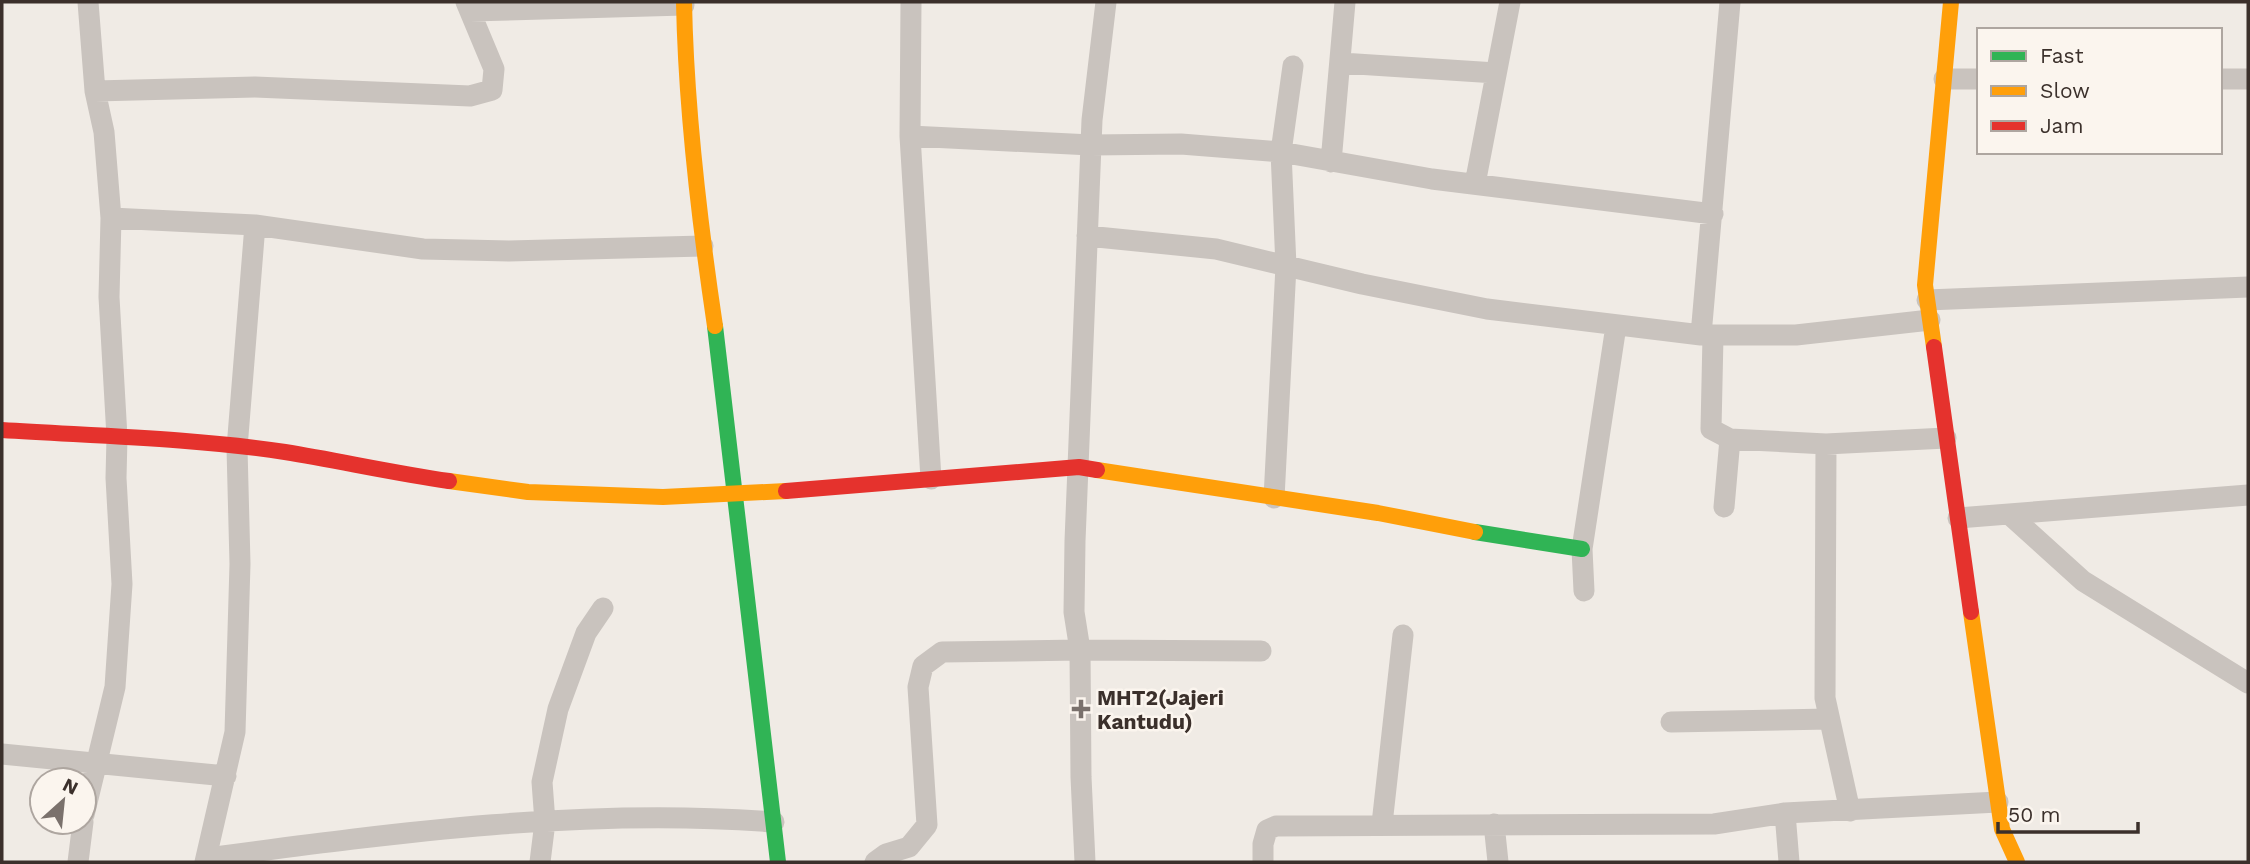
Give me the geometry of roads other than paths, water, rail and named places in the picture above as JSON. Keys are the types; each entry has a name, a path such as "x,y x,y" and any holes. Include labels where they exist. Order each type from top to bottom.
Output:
{"street":[{"path":"88,2 95,92 104,132 111,218 109,297 122,584 115,687 95,766"},
{"path":"911,2 910,136 931,479"},
{"path":"1085,862 1080,650 1074,612 1075,541 1091,145 1107,2"},
{"path":"1331,162 1345,2"},
{"path":"1475,184 1510,2"},
{"path":"1730,2 1713,214 1707,336 1711,429 1730,439 1826,444 1947,438"},
{"path":"1951,2 1925,285 2002,828 2017,862"},
{"path":"95,92 255,87 470,96 492,90 494,69 468,6 684,3 685,60 703,246 719,351 778,862"},
{"path":"1341,63 1496,74"},
{"path":"1274,498 1286,266 1281,152 1293,66"},
{"path":"1944,79 1977,79"},
{"path":"2222,79 2248,79"},
{"path":"910,136 1091,145 1181,144 1281,152 1475,184 1713,214"},
{"path":"111,218 255,225 422,249 509,251 703,246"},
{"path":"255,225 237,447 239,646 235,732 206,860 396,834 545,822 704,816 774,822"},
{"path":"1087,236 1216,249 1488,309 1707,336 1796,335 1928,310 2248,287"},
{"path":"1584,591 1582,549 1616,326"},
{"path":"2,430 284,452 388,472 528,492 663,497 734,495 1079,467 1378,513 1503,538 1582,549"},
{"path":"1724,507 1730,439"},
{"path":"1826,444 1825,698 1850,811"},
{"path":"1958,518 2248,495"},
{"path":"2010,515 2083,581 2248,683"},
{"path":"540,862 545,822 542,782 558,709 586,633 603,608"},
{"path":"1382,824 1403,635"},
{"path":"875,862 886,853 909,847 927,825 918,687 923,666 942,652 1261,651"},
{"path":"1671,722 1829,719"},
{"path":"2,754 226,776"},
{"path":"1263,862 1263,844 1267,830 1276,825 1714,824 1785,813 1998,802"},
{"path":"1785,813 1789,862"},
{"path":"1494,824 1498,862"},
{"path":"78,862 81,836"}],"place":[{"name":"MHT2(Jajeri Kantudu)","path":"1081,709"}]}
